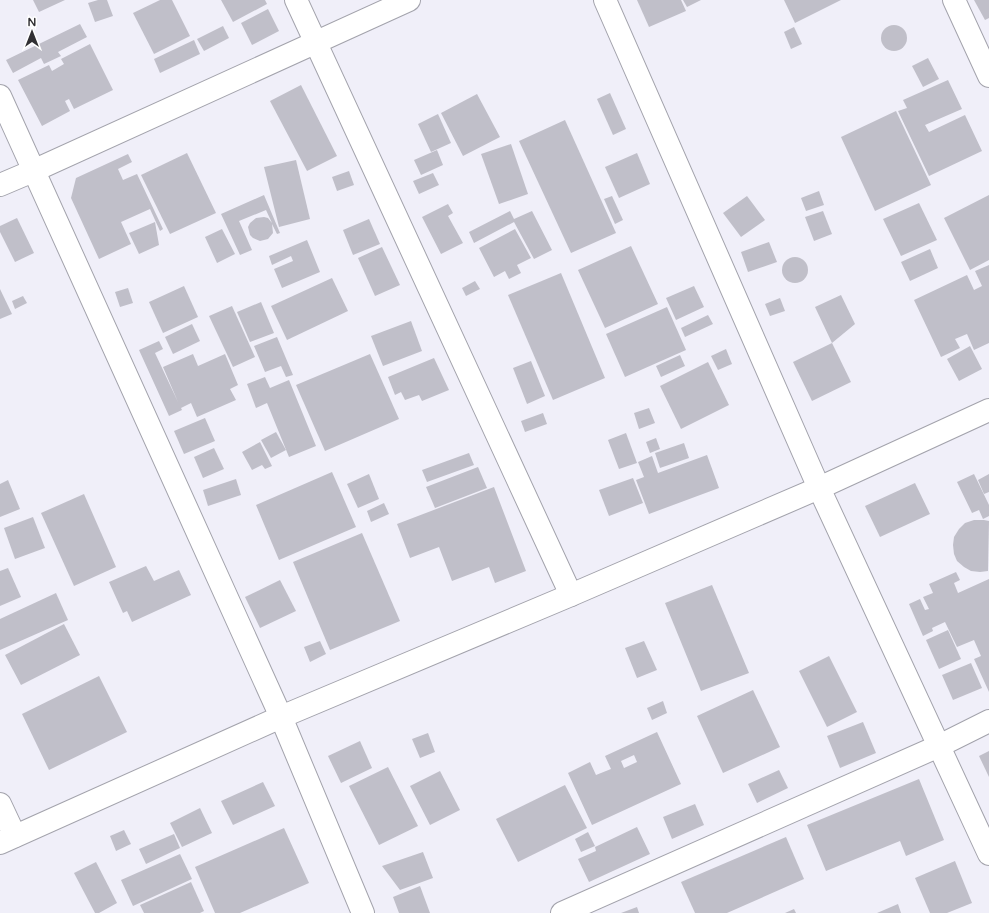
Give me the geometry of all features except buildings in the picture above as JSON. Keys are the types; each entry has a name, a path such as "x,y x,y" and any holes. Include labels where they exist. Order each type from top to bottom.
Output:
{"street":[{"path":"296,0 571,595"},
{"path":"0,185 34,171 409,0"},
{"path":"604,0 819,488 989,854"},
{"path":"954,0 989,76"},
{"path":"0,96 281,716 364,913"},
{"path":"0,804 8,840 281,716 571,595 819,488 989,410"},
{"path":"562,913 939,746 989,721"}]}
